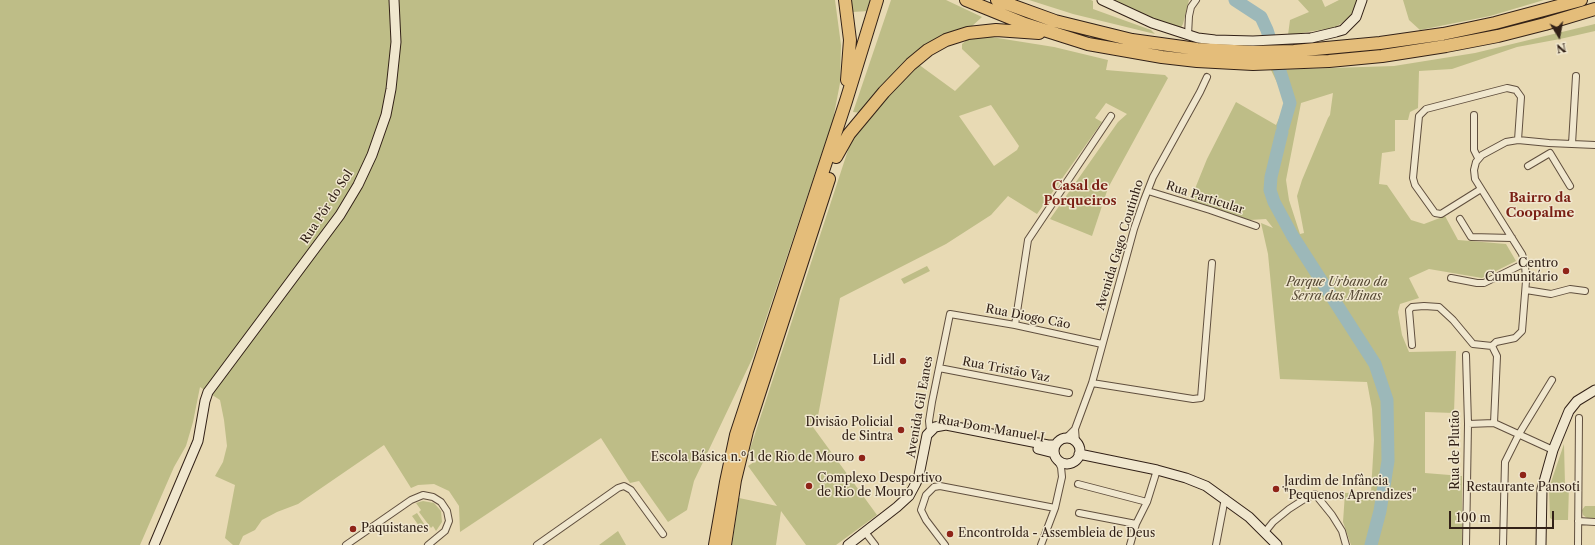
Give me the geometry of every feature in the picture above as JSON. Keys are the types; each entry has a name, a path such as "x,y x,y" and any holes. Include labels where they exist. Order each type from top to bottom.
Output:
{"highway":[{"path":"845,0 850,40 846,101"},
{"path":"715,545 736,435 846,101 877,0"},
{"path":"725,545 736,480 747,431 836,157 885,0"},
{"path":"966,0 988,10 1088,44 1162,57 1197,61 1253,52"},
{"path":"997,0 1055,21 1132,40 1197,49 1253,52 1294,57 1382,56 1446,46 1538,26 1595,9"},
{"path":"1294,57 1443,34 1502,22 1581,0"},
{"path":"836,157 849,134 884,92 921,54 933,47 956,36 982,31 996,30 1056,34"}],"street":[{"name":"Rua Pôr do Sol","path":"154,545 198,441 205,398 211,386 340,215 366,170 378,139 391,89 396,42 394,0"},
{"path":"1102,0 1152,23 1188,35 1215,40 1253,52 1282,40 1311,38 1336,32 1356,17 1362,0"},
{"path":"1188,35 1191,7 1196,0"},
{"name":"Avenida Gago Coutinho","path":"1076,442 1075,429 1092,383 1134,229 1153,177 1200,92 1207,76"},
{"path":"1572,144 1576,76"},
{"path":"1481,189 1441,214 1435,213 1415,185 1413,178 1419,116 1426,109 1508,88 1516,90 1521,97 1518,140"},
{"path":"1474,115 1474,150 1478,158"},
{"path":"1016,325 1028,240 1111,116"},
{"path":"1412,345 1409,310 1424,306 1439,307 1453,320 1473,344 1492,346 1496,342 1515,338 1522,331 1526,290 1525,263 1522,254 1475,179 1474,170 1478,158 1506,142 1518,140 1595,145"},
{"path":"1549,143 1550,153 1570,186"},
{"path":"1528,166 1550,153"},
{"name":"Rua Particular","path":"1148,191 1256,226"},
{"path":"1460,219 1471,237 1512,238"},
{"path":"1092,383 1193,399 1201,398 1212,263"},
{"path":"1451,278 1484,283 1525,263"},
{"path":"1526,290 1551,294 1570,289 1585,291"},
{"name":"Rua Diogo Cão","path":"950,314 1016,325 1102,344"},
{"name":"Avenida Gil Eanes","path":"848,545 898,507 913,490 921,469 925,443 930,431 929,421 950,314"},
{"path":"1492,346 1497,356 1494,423"},
{"name":"Rua de Plutão","path":"1466,355 1468,424 1466,545"},
{"name":"Rua Tristão Vaz","path":"939,368 1069,393"},
{"path":"1503,545 1505,462 1519,434 1552,380"},
{"path":"1541,545 1542,489 1553,450 1569,411 1577,401 1595,390"},
{"path":"1578,545 1579,418"},
{"path":"1468,424 1494,423 1553,450"},
{"name":"Avenida Gago Coutinho","path":"1066,438 1075,429"},
{"name":"Rua Dom Manuel I","path":"930,431 939,430 1056,453"},
{"path":"1041,545 1055,508 1062,477 1061,467 1056,453 1061,439 1066,438 1073,440 1076,442 1080,450 1076,461 1064,464 1056,453"},
{"path":"1079,454 1157,470 1186,478 1206,486 1249,516 1277,545"},
{"path":"1130,545 1136,524 1147,502 1157,470"},
{"path":"1078,484 1147,502"},
{"path":"537,545 618,488 624,486 631,490 663,534"},
{"path":"945,545 926,520 921,510 926,495 934,487 940,486 1055,508"},
{"path":"1265,532 1273,522 1289,509 1315,494 1332,515 1342,531 1346,545"},
{"path":"346,545 411,500 423,495 433,496 441,502 447,510 449,521 445,531 428,545"},
{"path":"1216,545 1225,498"},
{"path":"1079,512 1136,524"},
{"path":"1578,521 1595,522"},
{"path":"865,532 875,545"}],"green space":[{"path":"0,0 835,0 841,45 840,83 833,120 753,357 694,481 687,510 668,522 639,481 630,483 601,438 460,532 459,506 449,491 434,484 418,485 411,488 384,445 298,504 277,512 262,520 255,530 243,536 239,545 233,545 225,538 235,485 215,476 223,462 227,446 220,400 200,387 193,422 186,446 174,467 140,545 0,545"},
{"path":"849,0 873,0 870,11 852,12"},
{"path":"891,0 946,0 982,17 971,27 937,39 862,113 853,112"},
{"path":"1029,0 1091,0 1093,1 1093,9 1151,30 1155,34 1073,14"},
{"path":"1107,0 1189,0 1183,24 1180,29"},
{"path":"1298,0 1322,0 1325,7 1339,0 1356,0 1356,3 1353,13 1342,23 1333,28 1288,35 1290,20 1309,12"},
{"path":"1403,0 1544,0 1490,16 1420,30 1409,20"},
{"name":"Parque Urbano da Serra das Minas","path":"1595,24 1595,31 1517,47 1452,69 1419,71 1418,108 1410,112 1408,120 1395,120 1395,151 1382,153 1379,184 1387,185 1411,220 1424,224 1445,216 1458,240 1506,244 1516,261 1482,278 1429,269 1409,278 1419,298 1400,304 1398,312 1402,335 1409,352 1456,351 1454,413 1425,412 1425,473 1462,476 1462,545 1351,545 1343,522 1345,493 1371,492 1374,440 1372,409 1367,382 1280,379 1268,254 1261,223 1273,228 1266,219 1250,220 1190,201 1207,159 1236,102 1276,125 1284,107 1285,99 1271,70 1394,66 1475,53","holes":["1333,93 1330,115 1302,180 1297,196 1304,233 1300,234 1289,200 1286,180 1301,103"]},
{"path":"985,36 1054,47 1108,60 1106,70 1165,75 1168,78 1108,188 1092,236 1050,219 1118,122 1127,114 1106,103 1095,118 1102,122 1037,214 1008,196 991,215 946,244 840,298 818,416 810,423 877,515 836,545 806,545 781,511 776,545 732,545 739,498 777,506 748,466 757,460 749,452 850,144 861,126 918,64 955,91 980,66 962,49 962,44 968,39","holes":["991,105 1019,146 1017,150 994,166 959,116"]},
{"path":"927,266 930,271 904,284 901,279"},
{"path":"1564,444 1565,485 1569,486 1568,520 1553,520 1550,518 1549,488"},
{"path":"423,501 434,503 441,511 442,522 436,531 433,526 431,528 419,512 421,510 416,503"},
{"path":"1585,506 1595,506 1595,519 1587,518 1583,515 1582,510"},
{"path":"417,513 428,530 424,533 412,516"},
{"path":"618,531 626,545 599,545"}],"waterway":[{"path":"1235,0 1261,17 1267,30 1290,103 1283,127"},
{"path":"1282,132 1271,177 1270,190 1274,202 1292,235 1375,364 1387,400 1388,461 1380,511 1371,545"}],"place":[{"name":"Centro Cumunitário","path":"1566,271"},
{"name":"Lidl","path":"903,361"},
{"name":"Divisão Policial de Sintra","path":"901,430"},
{"name":"Escola Básica n.º 1 de Rio de Mouro","path":"862,458"},
{"name":"Restaurante Pansoti","path":"1523,475"},
{"name":"Complexo Desportivo de Rio de Mouro","path":"809,486"},
{"name":"Jardim de Infância \"Pequenos Aprendizes\"","path":"1276,489"},
{"name":"Paquistanes","path":"353,529"},
{"name":"EncontroIda - Assembleia de Deus","path":"950,534"}],"district":[{"name":"Casal de Porqueiros","path":"1080,194"},
{"name":"Bairro da Coopalme","path":"1540,206"}]}
